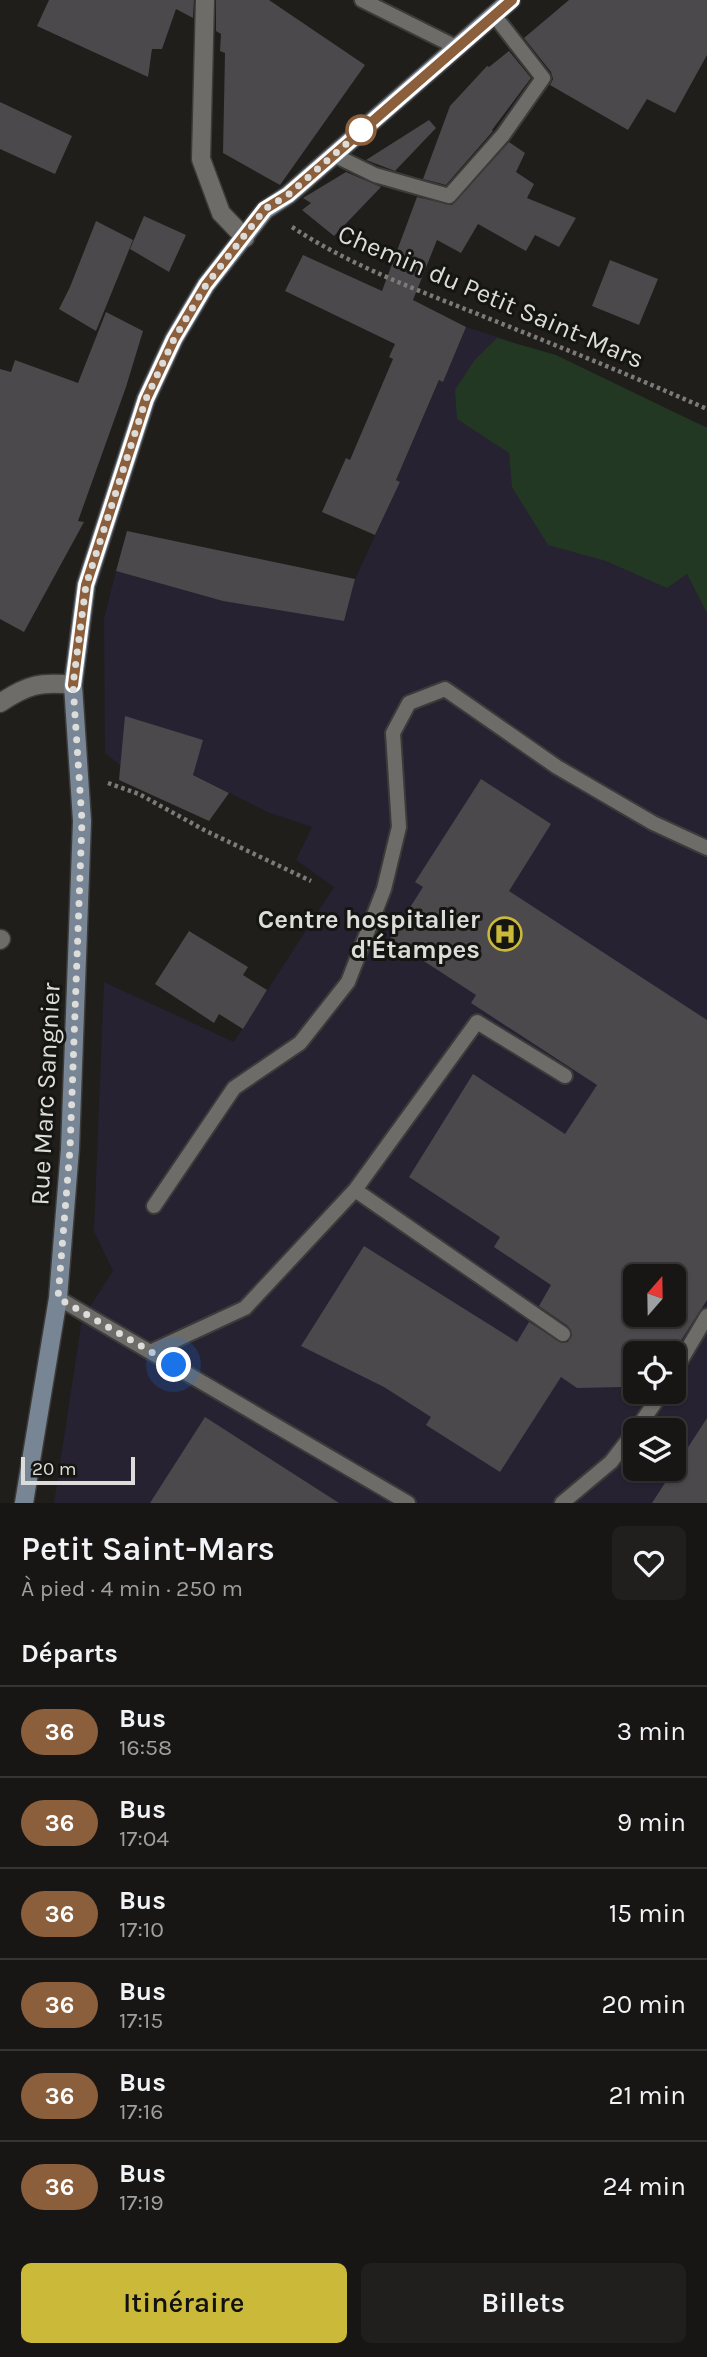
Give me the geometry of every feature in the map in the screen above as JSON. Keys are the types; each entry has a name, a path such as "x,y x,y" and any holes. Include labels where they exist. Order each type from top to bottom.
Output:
{"street":[{"path":"205,0 201,159 221,213 245,238"},
{"path":"265,209 288,195 512,0"},
{"name":"Rue Marc Sangnier","path":"24,1503 58,1298 70,1149 82,821 73,685 86,585 146,399 174,339 206,285 265,209"},
{"path":"0,703 19,690 49,682 73,685"}],"lane":[{"path":"362,0 456,47"},
{"path":"334,155 375,175 449,196 503,135 543,78 494,15"},
{"path":"154,1206 234,1088 300,1043 348,982 384,889 399,827 393,733 409,702 445,689 557,768 653,823 707,848"},
{"path":"150,1352 244,1308 355,1190 477,1022 565,1076"},
{"path":"355,1190 564,1334"},
{"path":"58,1298 408,1503"},
{"path":"686,1352 707,1316"},
{"path":"562,1503 611,1462 623,1447"}],"path":[{"name":"Chemin du Petit Saint-Mars","path":"265,209 315,242 400,283 642,380 707,409"},
{"path":"77,772 139,794 206,831 311,881"}],"shaded area":[{"name":"Centre hospitalier d'Étampes","path":"466,327 507,340 707,427 707,1503 54,1503 82,1319 113,1271 94,1231 104,982 234,1042 334,887 296,860 312,827 270,813 178,767 120,765 105,753 104,619 116,571 224,601 344,621 355,579 400,482 396,480 439,381 443,381"}],"green space":[{"path":"497,338 556,355 707,428 707,613 687,574 667,588 606,561 548,545 512,487 509,453 457,419 455,390 474,361"}],"building":[{"path":"49,0 194,0 193,18 176,9 162,49 152,49 148,77 37,26"},
{"path":"216,0 269,0 365,65 280,185 223,153 225,53 220,51 221,34 216,31"},
{"path":"569,0 707,0 707,55 675,113 647,99 628,130 550,85 553,79 551,72 524,38"},
{"path":"509,51 531,78 493,131 446,185 423,179 450,106 487,66"},
{"path":"0,102 72,136 55,174 0,149"},
{"path":"429,120 436,128 395,171 366,160"},
{"path":"509,142 525,153 516,172 534,184 527,198 576,218 559,247 535,235 526,251 478,224 461,253 437,240 413,300 466,327 443,382 439,380 396,480 400,482 375,535 322,512 346,458 350,460 393,359 389,357 395,344 285,291 303,255 382,291 417,197 452,205"},
{"path":"346,172 381,187 334,236 302,210 311,203 303,198"},
{"path":"144,216 186,235 169,272 130,249"},
{"path":"96,221 133,240 96,331 59,309"},
{"path":"610,260 658,279 639,325 592,306"},
{"path":"106,312 143,331 78,521 84,522 24,632 0,619 0,369 11,372 15,360 78,383"},
{"path":"127,531 355,579 344,621 223,601 116,571"},
{"path":"125,716 203,740 193,775 229,793 209,821 119,780"},
{"path":"481,779 551,824 509,891 707,1020 707,1300 681,1341 623,1341 623,1388 577,1388 561,1377 500,1472 426,1425 431,1417 384,1387 301,1346 364,1246 517,1342 529,1322 562,1343 568,1342 572,1335 568,1326 539,1306 551,1285 494,1247 500,1237 409,1177 473,1074 565,1134 597,1085 471,1003 476,995 390,939 423,887 415,882"},
{"path":"189,931 248,967 243,975 267,990 243,1029 219,1014 214,1023 155,984"},
{"path":"205,1417 339,1503 150,1503"},
{"path":"707,1418 707,1503 652,1503 666,1481 686,1481 686,1450"}],"bus line":[{"name":"36","path":"73,685 86,585 146,399 174,339 206,285 265,209 288,195 512,0"}],"place":[{"name":"Centre hospitalier d'Étampes","path":"505,934"}],"route":[{"path":"174,1365 58,1298 70,1149 82,821 73,685 86,585 146,399 174,339 206,285 265,209 288,195 370,123 361,130"}]}
